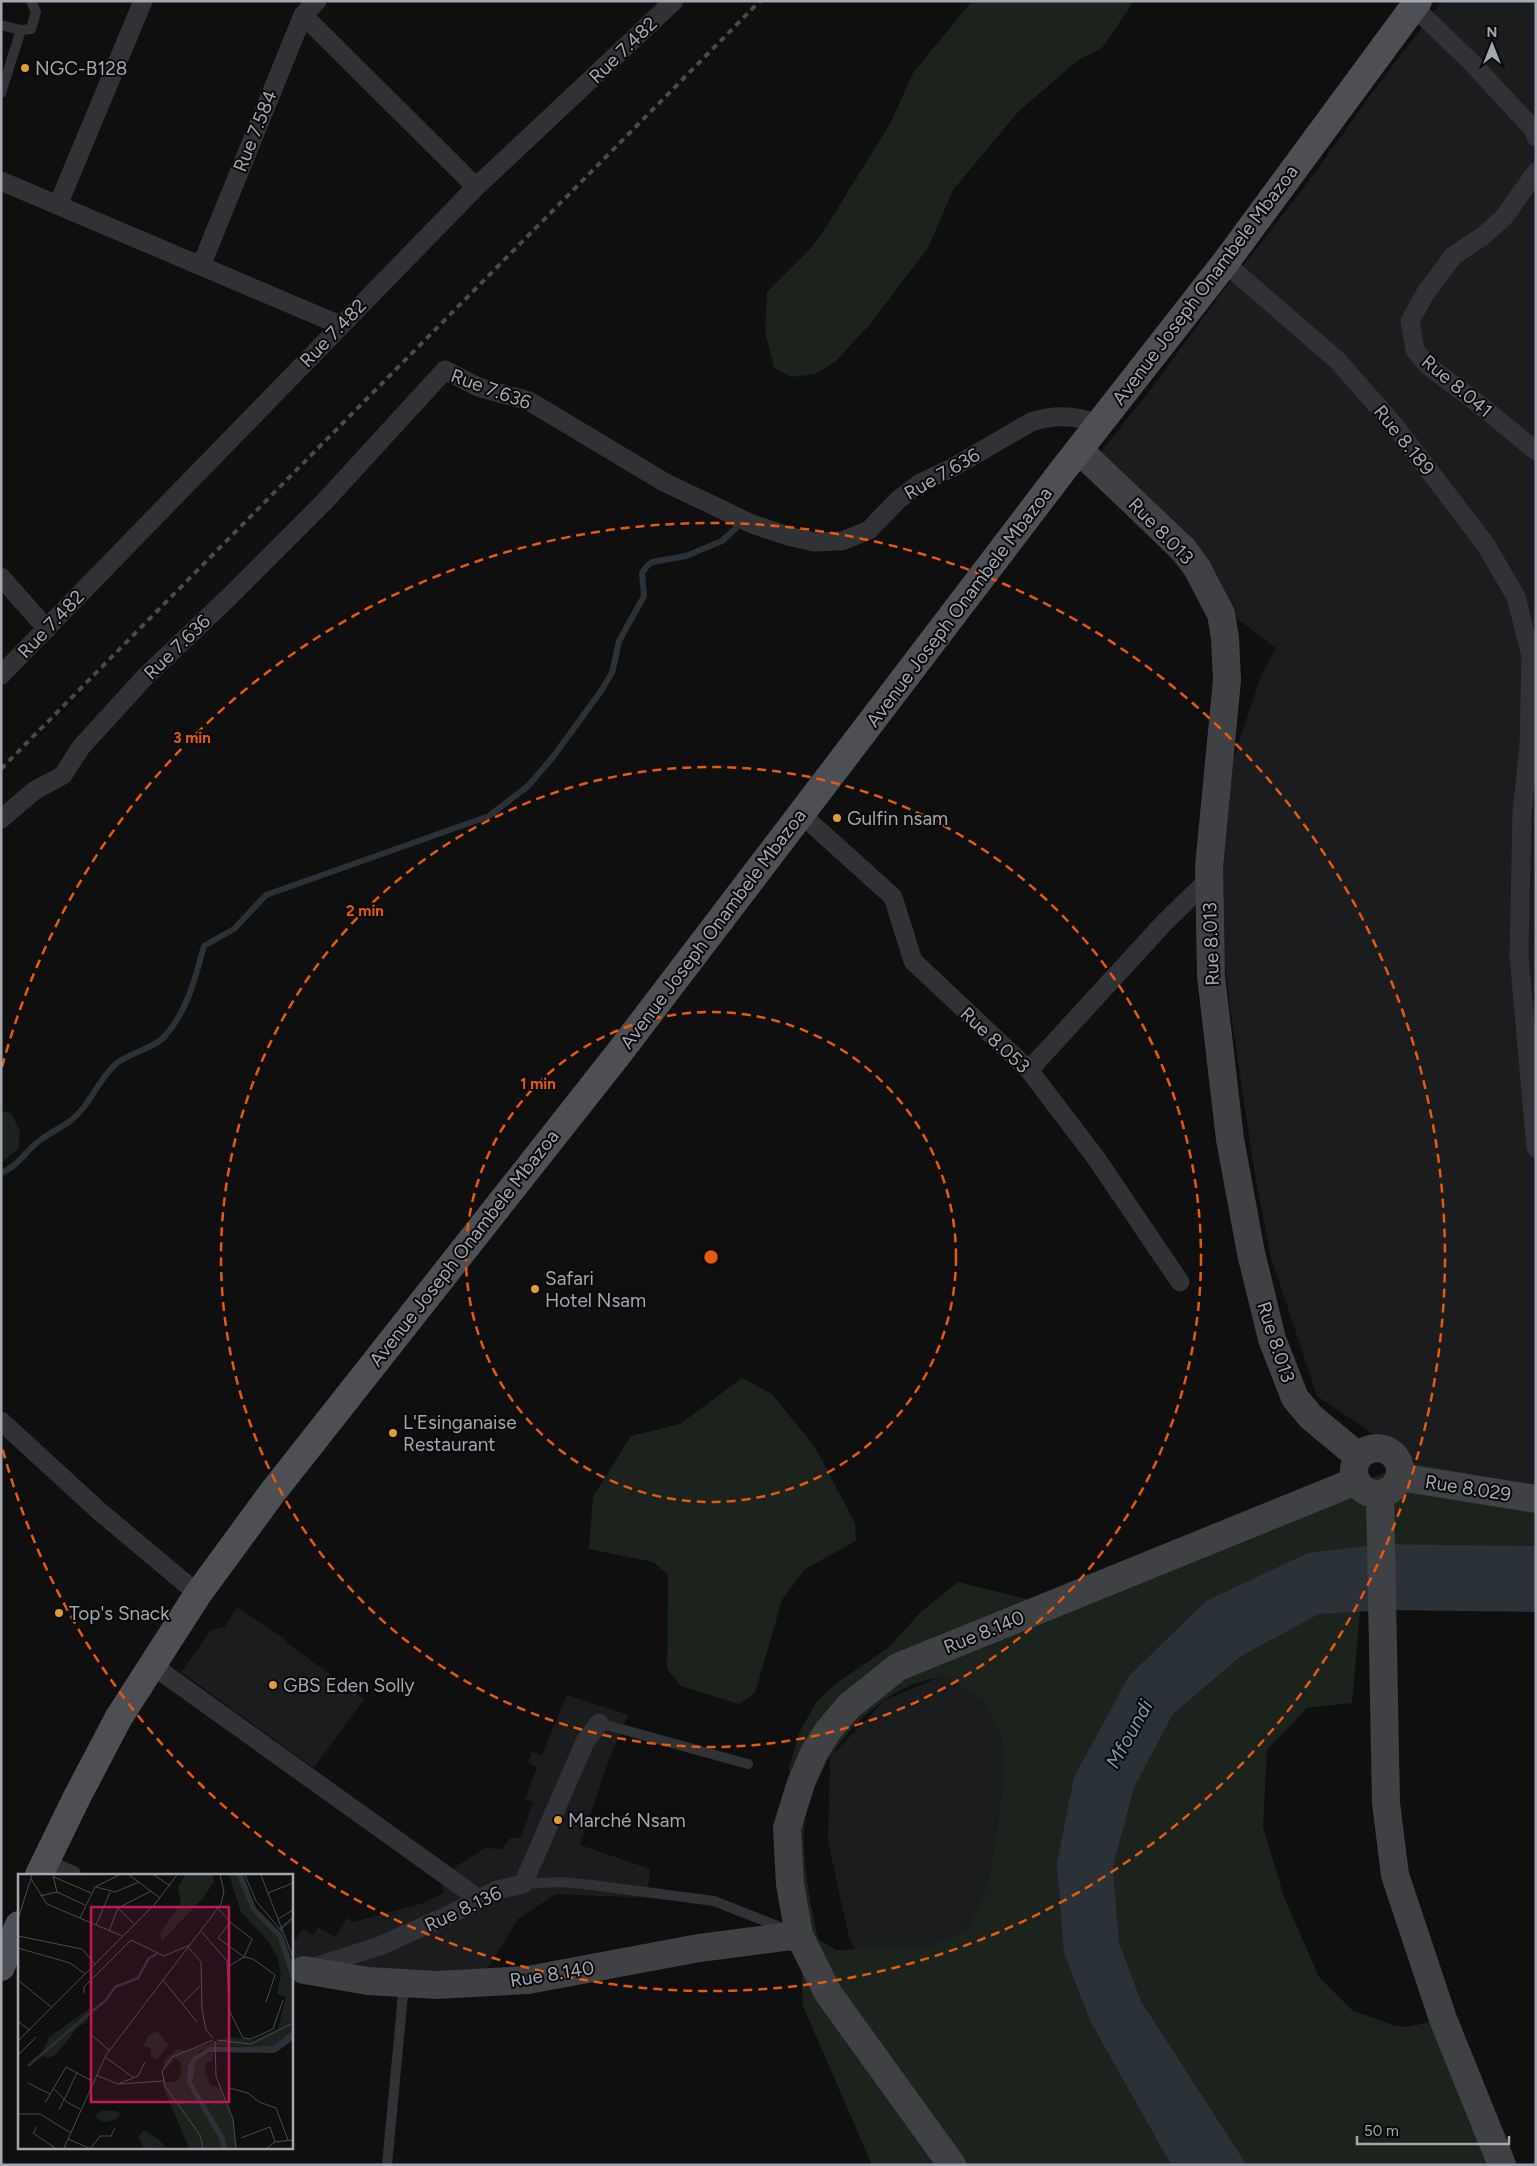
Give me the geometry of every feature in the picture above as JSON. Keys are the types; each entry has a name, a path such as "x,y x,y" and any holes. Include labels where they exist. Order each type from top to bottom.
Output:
{"main road":[{"name":"Avenue Joseph Onambele Mbazoa","path":"42,1869 119,1717 198,1594 272,1493 619,1053 1078,450 1225,263 1416,4"},
{"name":"Rue 8.013","path":"1078,450 1184,550 1198,568 1221,614 1225,638 1227,680 1212,826 1209,879 1211,976 1230,1140 1263,1309 1282,1368 1295,1398 1357,1469"},
{"path":"1390,1486 1366,1493 1357,1469 1366,1450 1376,1448 1387,1450 1395,1456 1400,1466 1390,1486 1382,1544 1386,1803 1395,1875 1443,2019 1502,2165"},
{"name":"Rue 8.140","path":"952,2165 828,1993 799,1935 790,1884 787,1828 801,1783 814,1753 827,1732 849,1706 898,1667 1357,1469"},
{"name":"Rue 8.029","path":"1390,1486 1536,1499"},
{"path":"1,1967 12,1929"},
{"name":"Rue 8.140","path":"298,1968 368,1981 437,1985 528,1980 699,1948 799,1935"}],"street":[{"path":"58,205 143,1"},
{"name":"Rue 7.584","path":"201,266 303,15 317,1"},
{"name":"Rue 7.482","path":"1,675 476,187 674,1"},
{"path":"1416,4 1534,130 1536,137"},
{"path":"303,15 476,187"},
{"name":"Rue 8.041","path":"1536,172 1504,217 1483,236 1453,256 1424,294 1410,321 1415,350 1428,366 1475,401 1536,451"},
{"path":"1,181 340,325"},
{"name":"Rue 8.189","path":"1225,263 1337,360 1395,426 1486,545 1516,597 1533,655 1529,747 1522,813 1519,956 1536,1148"},
{"name":"Rue 7.636","path":"1,819 34,791 63,775 81,747 145,677 228,598 325,501 445,370 478,387 529,401 664,482 752,524 814,542 842,541 869,530 898,500 920,483 952,468 1031,422 1042,418 1059,416 1083,417 1099,424"},
{"path":"1,577 47,629"},
{"name":"Rue 8.053","path":"801,814 893,897 913,962 1029,1070 1096,1158 1180,1282"},
{"path":"1029,1070 1164,923 1209,879"},
{"path":"1,1421 98,1510 198,1594"},
{"path":"152,1665 479,1899"},
{"name":"Rue 8.136","path":"298,1968 382,1946 497,1890 523,1884 585,1742 599,1724"},
{"path":"42,1869 67,1874"}],"lane":[{"path":"1,25 21,30 31,29 36,12 31,1"},
{"path":"1,93 21,30"},
{"path":"599,1724 748,1764"},
{"path":"523,1884 560,1882 592,1884 714,1901 799,1935"},
{"path":"387,2165 404,1983"}],"shaded area":[{"path":"972,1 1134,1 1102,48 1078,60 1018,112 953,190 928,248 870,324 835,362 815,374 791,377 774,368 765,331 767,292 808,251 823,232 890,124 913,73"},
{"path":"1442,1 1536,1 1536,1486 1415,1462 1317,1396 1271,1257 1255,1175 1230,1007 1217,896 1216,811 1262,673 1276,648 1197,588 1166,554 1084,473 1151,389 1217,299 1309,181 1377,86"},
{"path":"1,1111 11,1113 20,1131 18,1149 1,1163"},
{"path":"742,1378 772,1394 815,1447 855,1523 856,1541 805,1569 782,1600 755,1693 739,1704 681,1686 667,1669 668,1575 653,1562 589,1549 593,1497 631,1436 680,1424"},
{"path":"1415,1462 1536,1486 1536,1546 1382,1544 1206,1601 1064,1953 1090,2021 1171,2165 872,2165 803,2006 798,1891 789,1767 800,1731 817,1701 838,1682 888,1648 921,1612 958,1582 1052,1605 1289,1508","holes":["945,1675 983,1700 1002,1736 1005,1778 988,1886 967,1930 929,1947 836,1950 818,1939 806,1874 804,1847 806,1812 813,1790 837,1747 871,1711 890,1697 918,1683"]},
{"path":"1074,1606 1035,1923 871,1983 849,1937 828,1842 830,1757 885,1700 961,1668"},
{"name":"GBS Eden Solly","path":"237,1607 283,1638 287,1643 364,1699 314,1768 181,1672 211,1630 225,1627"},
{"path":"1360,1611 1352,1703 1307,1708 1267,1750 1263,1827 1284,1897 1319,1977 1352,2010 1395,2026 1408,2027 1443,2019 1502,2165 1247,2165 1141,2001 1119,1942 1113,1867 1134,1788 1173,1714 1240,1657 1319,1614"},
{"name":"Marché Nsam","path":"567,1695 628,1715 610,1756 580,1845 650,1869 647,1898 556,1894 518,1919 482,1977 315,1969 292,1965 292,1946 303,1929 313,1935 318,1927 335,1937 347,1918 353,1922 423,1903 444,1893 440,1877 485,1848 502,1849 510,1838 521,1838 533,1802 525,1799 537,1767 528,1763 532,1752 542,1755"}],"water":[{"name":"Mfoundi","path":"1382,1544 1536,1546 1536,1612 1384,1610 1319,1614 1240,1657 1173,1714 1134,1788 1113,1867 1119,1942 1141,2001 1247,2165 1171,2165 1090,2021 1064,1953 1057,1863 1074,1777 1129,1676 1206,1601 1308,1553"}],"waterway":[{"path":"1,1173 17,1163 39,1141 68,1123 88,1102 116,1064 128,1056 155,1044 165,1036 185,1005 194,982 204,946 234,929 266,895 489,816 528,786 553,757 612,673 619,641 644,596 642,573 647,566 652,562 686,556 722,541 737,527"}],"railway":[{"path":"1,769 760,1"}],"place":[{"name":"NGC-B128","path":"25,68"},
{"name":"Gulfin nsam","path":"837,818"},
{"name":"Safari Hotel Nsam","path":"535,1289"},
{"name":"L'Esinganaise Restaurant","path":"393,1433"},
{"name":"Top's Snack","path":"59,1613"},
{"name":"GBS Eden Solly","path":"273,1685"},
{"name":"Marché Nsam","path":"558,1820"}]}
